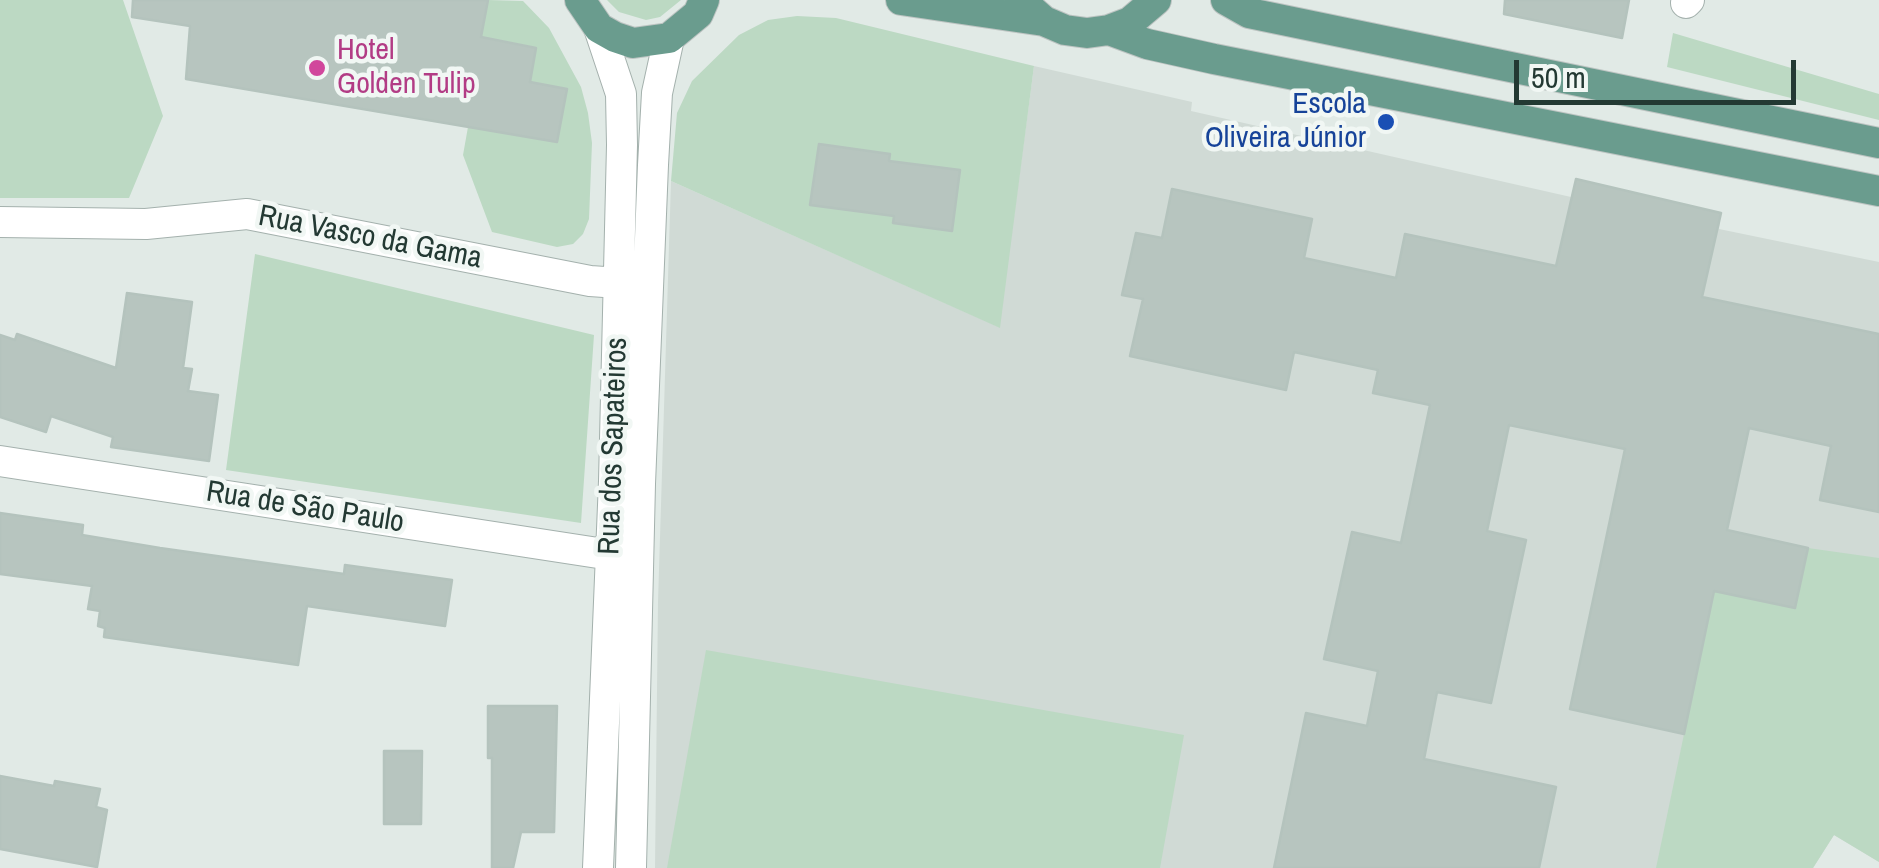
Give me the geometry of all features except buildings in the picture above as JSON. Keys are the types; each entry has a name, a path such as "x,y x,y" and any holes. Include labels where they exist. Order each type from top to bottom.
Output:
{"main road":[{"path":"580,0 599,28 633,43 669,38 701,7 726,0"},
{"path":"901,0 1044,22 1087,33 1130,22 1156,0"},
{"path":"1020,0 1044,22"},
{"path":"1226,0 1249,13 1879,143"},
{"path":"1109,30 1147,44 1879,191"}],"street":[{"name":"Rua dos Sapateiros","path":"598,868 619,283 620,94 599,28"},
{"name":"Rua dos Sapateiros","path":"632,868 640,484 653,166 657,93 669,38"},
{"name":"Rua Vasco da Gama","path":"2,229 146,224 247,214 590,281 619,283"},
{"name":"Rua de São Paulo","path":"0,461 611,554"}],"shaded area":[{"path":"1034,66 1192,102 1191,111 1571,197 1576,179 1721,213 1719,229 1879,262 1879,862 1834,835 1813,868 655,868 658,602 671,181 999,327"}],"green space":[{"path":"0,0 123,0 163,116 129,198 0,198"},
{"path":"488,0 523,1 549,28 581,87 592,143 589,219 583,234 573,244 557,247 492,232 463,155 468,127 557,141 567,90 530,82 536,48 481,37"},
{"path":"607,0 681,0 660,17 646,20 619,12"},
{"path":"797,16 836,18 1034,66 1000,328 671,181 677,113 692,81 739,35 768,20"},
{"path":"1673,33 1879,94 1879,120 1667,67"},
{"path":"255,254 594,335 581,523 226,470"},
{"path":"1808,548 1879,558 1879,862 1834,835 1813,868 1656,868 1714,591 1795,608"},
{"path":"706,650 1184,735 1160,868 667,868"}],"place":[{"name":"Hotel Golden Tulip","path":"317,68"},
{"name":"Escola Oliveira Júnior","path":"1386,122"}]}
